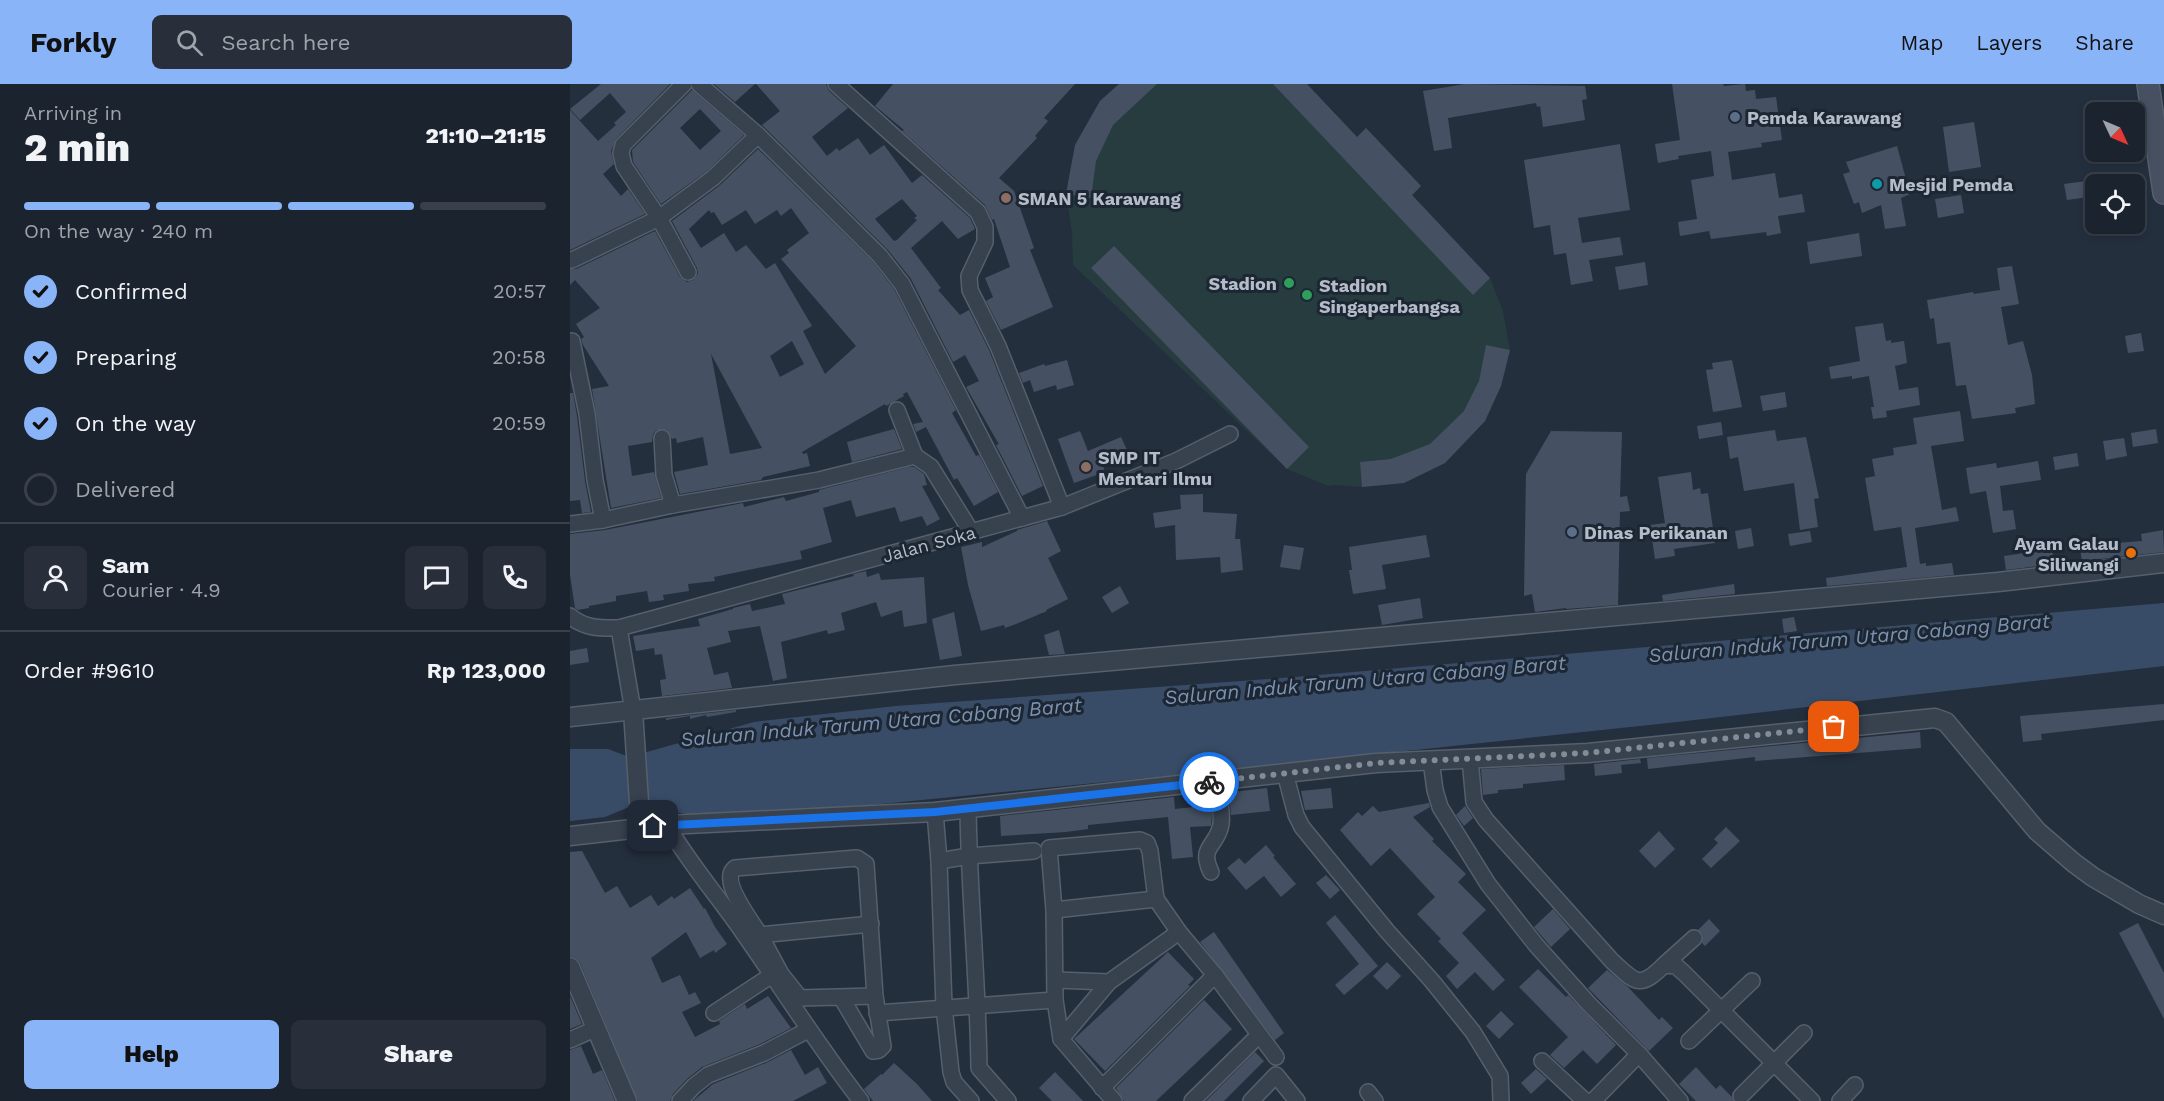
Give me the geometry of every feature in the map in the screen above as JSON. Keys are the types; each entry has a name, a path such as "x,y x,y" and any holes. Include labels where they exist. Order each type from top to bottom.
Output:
{"main road":[{"path":"2148,84 2164,193"}],"street":[{"path":"684,84 623,145 621,153 624,166 659,218 688,273"},
{"path":"699,84 758,135 880,256 902,284 1022,518"},
{"path":"836,84 978,212 985,227 985,242 969,276 970,290 998,346 1062,507"},
{"path":"572,260 659,218 713,178 758,135"},
{"path":"572,341 587,414 595,480 603,520"},
{"path":"897,410 915,456 931,467 972,533"},
{"name":"Jalan Soka","path":"570,616 577,622 591,627 619,628 972,533 1062,507 1176,461 1230,434"},
{"path":"662,438 664,475 674,505"},
{"path":"570,524 603,520 674,505 819,480 867,470 915,456"},
{"path":"570,717 955,675 1998,582 2164,563"},
{"path":"619,628 633,711 639,822"},
{"path":"570,836 639,822 667,825 935,812 1376,763 1588,753 1935,718 1946,722 2037,831 2074,863 2139,904 2164,915"},
{"path":"1470,759 1474,802 1486,820 1612,961 1630,977 1640,981 1650,979 1694,938"},
{"path":"1431,760 1440,807 1488,884 1551,962 1639,1054 1680,1101"},
{"path":"1285,773 1296,815 1302,827 1473,1032 1500,1076 1501,1101"},
{"path":"1211,872 1205,855 1220,832 1222,822 1217,782"},
{"path":"968,808 979,1068 1008,1101"},
{"path":"935,812 944,1007 951,1072 954,1082 971,1101"},
{"path":"667,825 808,1030 861,1101"},
{"path":"1113,1101 1060,1039 1055,1000 1054,910 1049,848 1140,840 1147,843 1156,898 1179,932 1215,975 1276,1057"},
{"path":"939,861 969,856 1034,851"},
{"path":"841,997 873,1051 879,1050 883,1046 875,996 867,867 863,861 857,858 735,868 731,871 729,878 732,887 781,974 800,998 875,996"},
{"path":"1054,910 1156,898"},
{"path":"760,935 871,924"},
{"path":"1060,1039 1109,982 1179,932"},
{"path":"1664,965 1676,966 1812,1101"},
{"path":"570,967 627,1101"},
{"path":"714,1013 771,975"},
{"path":"1102,1088 1215,975"},
{"path":"1056,980 1109,982"},
{"path":"1689,1041 1752,981"},
{"path":"877,1013 1055,1000"},
{"path":"570,1040 597,1028"},
{"path":"680,1101 708,1075 764,1053 808,1030"},
{"path":"1741,1096 1803,1033"},
{"path":"1192,1101 1259,1035"},
{"path":"1593,1101 1639,1054"},
{"path":"1542,1061 1586,1101"},
{"path":"1251,1101 1276,1075 1297,1101"},
{"path":"1840,1101 1855,1085"}],"green space":[{"name":"Stadion Singaperbangsa","path":"1119,84 1307,84 1357,137 1366,128 1421,186 1412,196 1490,278 1503,311 1510,350 1501,386 1485,421 1445,463 1404,483 1362,487 1328,486 1287,469 1073,265 1072,232 1066,194 1075,145 1100,101"}],"water":[{"name":"Saluran Induk Tarum Utara Cabang Barat","path":"2164,603 2164,666 1668,723 820,810 698,816 634,805 605,817 570,821 570,749 608,749 629,757 754,722 896,706 1295,677"}],"building":[{"path":"601,84 670,84 616,139 611,151 614,164 603,174 621,196 628,189 645,214 570,250 570,110 598,141 616,125 614,123 626,112 610,93 580,120 570,109"},
{"path":"714,84 755,84 735,102"},
{"path":"756,84 826,84 829,91 848,108 812,137 827,156 837,148 839,151 858,138 870,155 884,145 912,183 922,175 970,218 975,229 958,239 942,221 911,248 941,288 938,290 960,315 969,310 989,350 1043,486 1022,496 996,445 999,444 966,387 979,381 965,355 953,362 911,279 888,250 762,125 780,111","holes":["902,199 917,216 914,218 917,220 894,241 875,219"]},
{"name":"SMAN 5 Karawang","path":"893,84 1075,84 1044,118 1048,121 1035,136 1037,138 999,178 1014,191 1034,248 1030,250 1053,307 1001,330 986,301 993,297 985,278 1010,267 994,219 992,220 985,205 875,106"},
{"path":"1119,84 1157,84 1113,125 1096,161 1091,198 1066,194 1075,145 1100,101"},
{"path":"1273,84 1307,84 1357,137 1366,128 1421,186 1412,195 1490,278 1473,295"},
{"path":"1465,84 1585,86 1587,99 1582,100 1585,120 1543,127 1540,106 1537,107 1536,103 1448,118 1452,148 1434,151 1423,91"},
{"path":"1672,84 1723,84 1724,86 1745,84 1746,91 1755,90 1756,99 1776,97 1782,140 1761,143 1762,147 1728,152 1732,180 1775,173 1779,198 1802,194 1805,212 1778,216 1781,233 1767,236 1766,232 1711,239 1709,231 1680,236 1678,222 1697,219 1691,180 1714,176 1711,151 1678,156 1679,159 1658,163 1655,144 1680,140"},
{"path":"692,90 744,135 707,171 661,204 633,162 632,150","holes":["700,109 721,131 700,150 680,128"]},
{"path":"1974,122 1981,167 1949,172 1943,127"},
{"path":"1620,144 1630,210 1578,218 1582,243 1620,237 1623,255 1589,260 1593,281 1571,285 1566,253 1554,255 1550,225 1534,228 1524,160"},
{"name":"Mesjid Pemda","path":"1897,146 1910,194 1901,198 1906,226 1885,229 1881,205 1862,213 1859,202 1854,204 1843,174 1850,172 1846,162"},
{"path":"758,149 873,262 894,289 956,410 952,413 976,456 979,455 998,492 974,506 957,478 954,480 926,427 916,432 913,424 923,422 907,392 903,394 904,396 886,406 885,404 802,452 807,453 810,466 763,477 761,480 680,494 674,472 708,465 703,437 677,443 676,438 672,439 667,430 657,430 653,434 652,442 628,446 632,476 654,472 661,498 611,508 592,389 609,386 583,345 581,339 584,337 576,324 600,308 575,280 570,285 570,269 576,269 655,231 680,277 687,282 693,280 698,273 697,268 672,221 719,186","holes":["791,208 809,233 787,250 789,253 781,259 856,346 825,374 803,331 812,326 775,263 766,269 746,245 736,252 724,233 701,248 689,229 709,210 711,213 714,212 722,225 746,210 755,224 777,210 781,216","792,341 804,364 780,377 770,356","711,354 762,448 730,454"]},
{"path":"2085,181 2085,198 2067,200 2064,184"},
{"path":"1961,195 1964,213 1938,218 1935,199"},
{"path":"1859,233 1862,256 1810,264 1807,242"},
{"path":"1114,246 1309,447 1287,469 1091,268"},
{"path":"1645,262 1648,285 1619,290 1615,267"},
{"path":"2012,266 2019,304 2001,307 2008,345 2023,341 2032,375 2035,404 2015,408 2016,413 1972,419 1966,385 1956,386 1950,342 1937,344 1934,318 1930,319 1927,300 2000,290 1997,268"},
{"path":"1883,323 1886,341 1891,340 1891,343 1904,341 1907,363 1895,366 1899,390 1918,387 1920,405 1886,411 1887,417 1873,419 1871,407 1874,407 1869,376 1831,379 1829,367 1860,361 1855,327"},
{"path":"2141,333 2144,351 2128,353 2125,336"},
{"path":"1486,345 1510,350 1501,386 1485,421 1445,463 1404,483 1362,487 1360,462 1391,459 1430,444 1464,411 1479,381"},
{"path":"1067,360 1074,385 1057,390 1056,385 1034,392 1030,380 1023,383 1019,373 1044,364 1045,366"},
{"path":"1732,360 1742,407 1713,412 1706,370 1713,369 1712,363"},
{"path":"1785,392 1787,407 1763,411 1760,396"},
{"path":"570,393 573,393 591,512 582,513 580,500 570,501"},
{"path":"1960,411 1964,441 1931,446 1942,510 1956,507 1959,521 1915,528 1920,564 1926,563 1926,566 1952,563 1954,575 1827,586 1826,578 1907,567 1901,527 1874,531 1865,478 1875,476 1872,459 1894,455 1893,448 1917,444 1913,418"},
{"path":"1721,422 1723,435 1699,439 1697,426"},
{"path":"894,429 902,449 852,462 847,442"},
{"path":"2156,429 2158,443 2133,447 2131,433"},
{"path":"1775,430 1777,441 1806,437 1819,498 1814,499 1818,527 1800,530 1794,483 1744,491 1738,457 1730,459 1727,437"},
{"path":"1080,431 1088,451 1121,437 1128,452 1102,463 1105,472 1074,483 1058,439"},
{"name":"Dinas Perikanan","path":"1551,431 1622,432 1620,497 1627,496 1630,511 1620,512 1618,605 1535,612 1532,594 1524,596 1526,474"},
{"path":"2124,438 2127,456 2106,460 2103,441"},
{"path":"2077,453 2079,466 2055,470 2053,457"},
{"path":"2038,461 2041,480 2000,486 2003,511 2013,510 2016,529 1993,533 1986,491 1970,494 1966,468 1996,463 1997,468"},
{"path":"914,467 924,474 927,485 922,486 940,519 927,526 922,516 900,522 895,507 856,517 851,500 823,508 832,542 800,551 802,559 714,577 715,581 688,584 689,591 663,595 664,600 649,602 647,591 616,596 616,601 589,606 589,608 578,610 575,608 570,575 570,534 605,530 743,503 744,507 784,497 786,501 819,492 819,490"},
{"path":"1691,472 1693,490 1700,488 1701,494 1708,493 1715,543 1674,549 1675,556 1655,559 1650,525 1665,523 1658,477"},
{"path":"1203,494 1203,512 1237,514 1235,539 1240,539 1243,570 1221,573 1220,557 1176,560 1175,525 1155,528 1153,513 1181,509 1180,495"},
{"path":"1047,521 1061,551 1048,558 1068,599 1016,624 981,631 968,585 961,547 982,542 982,547 1017,530"},
{"path":"1751,528 1754,546 1738,549 1735,531"},
{"path":"2163,530 2164,552 2082,561 2079,543 2116,539 2116,543 2142,541 2141,534"},
{"path":"1810,531 1812,542 1790,546 1788,534"},
{"path":"1426,535 1430,557 1382,565 1386,589 1353,594 1349,570 1352,570 1349,547"},
{"path":"1284,545 1304,548 1300,570 1280,567"},
{"path":"2052,549 2054,564 2006,570 2004,556"},
{"path":"866,571 867,577 879,573 881,580 924,577 927,623 904,627 902,610 881,617 876,602 841,613 845,630 828,634 827,630 781,642 787,678 773,681 760,626 728,631 731,642 707,648 714,675 728,672 732,688 662,696 660,680 666,679 662,654 655,655 654,648 636,651 633,636 700,626 698,619 750,604 752,611 785,604 782,594"},
{"path":"1734,584 1735,594 1663,601 1662,595"},
{"path":"1120,586 1129,603 1112,613 1102,597"},
{"path":"1420,598 1423,618 1382,625 1378,605"},
{"path":"954,612 962,656 940,660 932,619"},
{"path":"1794,617 1797,631 1784,633 1782,619"},
{"path":"1059,630 1065,654 1049,655 1044,635"},
{"path":"587,648 589,662 570,665 570,651"},
{"path":"2164,704 2164,720 2041,734 2042,740 2023,742 2020,716"},
{"path":"736,710 736,712 707,717 706,715 690,719 690,716 666,720 666,718"},
{"path":"1920,732 1921,748 1755,761 1755,757 1648,769 1647,758"},
{"path":"1640,759 1641,763 1621,765 1622,773 1595,776 1594,764"},
{"path":"1564,765 1565,780 1523,784 1523,788 1498,790 1498,793 1483,795 1481,769"},
{"path":"1267,788 1270,811 1231,815 1229,795 1232,792"},
{"path":"1331,788 1333,808 1305,810 1301,791"},
{"path":"1174,797 1175,809 1203,806 1202,797 1209,797 1212,814 1211,826 1190,827 1193,857 1172,859 1168,817 1088,825 1088,829 1066,832 1001,836 1000,816"},
{"path":"1429,803 1430,807 1413,817 1434,839 1432,841 1466,874 1458,882 1486,910 1462,933 1505,980 1493,991 1475,972 1457,989 1446,976 1459,963 1438,941 1441,939 1417,914 1435,897 1390,848 1371,866 1340,830 1358,812 1362,816 1373,806 1379,812"},
{"path":"1465,806 1473,818 1464,826 1456,815"},
{"path":"1726,827 1740,841 1711,868 1702,859 1718,843 1714,839"},
{"path":"1659,831 1675,849 1655,868 1639,851"},
{"path":"1266,845 1296,884 1281,897 1264,876 1246,890 1227,868 1239,858 1245,864"},
{"path":"582,851 605,893 617,886 630,908 651,895 658,906 672,896 674,899 690,888 727,944 715,953 714,950 700,958 686,932 651,958 662,983 680,975 689,995 695,992 701,1003 682,1012 695,1037 720,1024 719,1021 745,1004 747,1009 768,996 791,1028 760,1044 702,1067 687,1079 673,1094 670,1101 638,1101 580,963 576,958 570,956 570,852"},
{"path":"1326,875 1340,890 1330,899 1316,883"},
{"path":"1553,909 1570,929 1551,947 1534,927"},
{"path":"1335,915 1378,966 1344,995 1335,985 1359,964 1326,923"},
{"path":"1709,919 1720,931 1705,946 1702,943 1703,935 1698,930"},
{"path":"2138,923 2164,973 2164,1019 2119,933"},
{"path":"1214,932 1284,1033 1275,1040 1200,942"},
{"path":"1168,952 1194,979 1188,985 1190,986 1105,1071 1074,1039"},
{"path":"1387,962 1401,976 1387,990 1373,976"},
{"path":"1538,969 1566,997 1568,995 1616,1045 1597,1064 1583,1050 1564,1068 1550,1055 1568,1037 1519,987"},
{"path":"1607,970 1628,987 1659,1020 1662,1017 1673,1028 1649,1051 1588,988"},
{"path":"570,996 582,1024 570,1029"},
{"path":"1204,1000 1232,1029 1156,1101 1124,1101 1116,1088"},
{"path":"1501,1011 1514,1024 1499,1039 1486,1026"},
{"path":"581,1046 593,1074 602,1070 615,1101 570,1101 570,1050"},
{"path":"791,1050 805,1075 818,1067 827,1083 793,1101 693,1101 713,1084 768,1062"},
{"path":"1255,1052 1264,1061 1224,1101 1206,1101"},
{"path":"894,1063 932,1101 873,1101 864,1089"},
{"path":"1696,1067 1716,1089 1720,1085 1733,1101 1696,1101 1679,1084"},
{"path":"1536,1069 1547,1079 1531,1094 1521,1083"},
{"path":"1055,1072 1083,1101 1052,1101 1039,1088"}],"way so far":[{"path":"1209,782 1376,763 1588,753 1834,727"}],"place":[{"name":"Pemda Karawang","path":"1735,117"},
{"name":"Mesjid Pemda","path":"1877,184"},
{"name":"SMAN 5 Karawang","path":"1006,198"},
{"name":"Stadion","path":"1289,283"},
{"name":"Stadion Singaperbangsa","path":"1307,295"},
{"name":"SMP IT Mentari Ilmu","path":"1086,467"},
{"name":"Dinas Perikanan","path":"1572,532"},
{"name":"Ayam Galau Siliwangi","path":"2131,553"}],"route":[{"path":"653,826 935,812 1209,782"}]}
